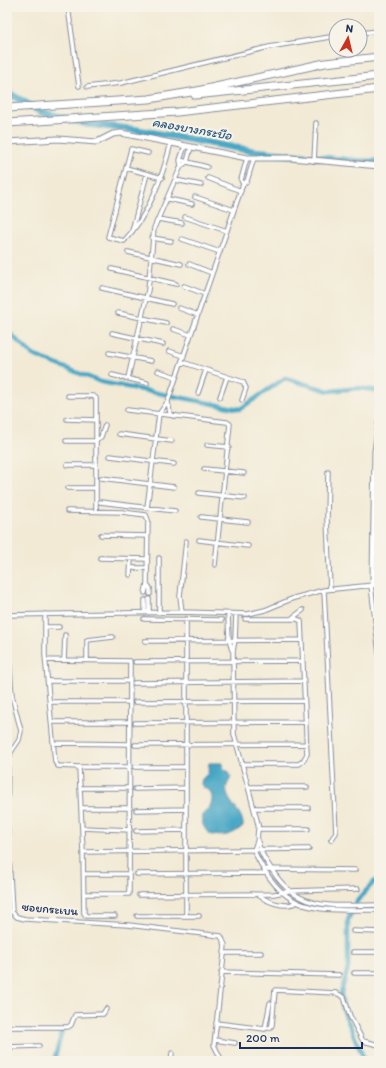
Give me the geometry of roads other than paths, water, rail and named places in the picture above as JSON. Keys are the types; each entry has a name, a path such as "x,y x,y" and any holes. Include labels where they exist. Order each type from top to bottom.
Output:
{"highway":[{"path":"149,99 203,90 318,64 379,57"},
{"path":"7,108 87,104 261,90 379,76"},
{"path":"7,123 177,112 379,89"}],"street":[{"path":"68,7 79,86"},
{"path":"368,32 379,31"},
{"path":"87,87 121,83 264,48 328,37"},
{"path":"314,160 316,124"},
{"path":"7,142 58,139 97,142 113,134 121,133 248,158 314,160 379,166"},
{"path":"148,153 130,149 108,237 124,241 132,233 162,178 171,143"},
{"path":"128,378 134,358 147,298 152,258 152,238 158,219 168,199 181,166 180,160 185,146"},
{"path":"181,166 187,162 191,147"},
{"path":"243,184 241,180 248,158"},
{"path":"147,508 158,414 168,401 243,184 247,181 254,158"},
{"path":"180,160 207,166"},
{"path":"126,168 162,178"},
{"path":"132,233 147,174"},
{"path":"208,178 241,191"},
{"path":"175,180 201,185"},
{"path":"195,197 234,210"},
{"path":"168,199 192,204"},
{"path":"185,217 227,231"},
{"path":"158,219 182,223"},
{"path":"152,238 172,241"},
{"path":"182,239 220,252"},
{"path":"128,252 181,264"},
{"path":"189,264 212,273"},
{"path":"112,269 176,284"},
{"path":"184,286 205,294"},
{"path":"102,288 172,304"},
{"path":"179,308 198,315"},
{"path":"118,313 166,323"},
{"path":"173,329 191,335"},
{"path":"112,333 162,344"},
{"path":"169,351 184,356"},
{"path":"109,353 151,360"},
{"path":"182,362 245,384 242,400"},
{"path":"198,393 206,370"},
{"path":"158,371 176,377"},
{"path":"112,375 148,383"},
{"path":"220,397 227,377"},
{"path":"68,396 95,397 96,511"},
{"path":"168,401 170,413 174,416"},
{"path":"126,410 229,422 231,427 215,565"},
{"path":"68,419 96,420"},
{"path":"379,424 375,466 375,585 379,654"},
{"path":"66,441 96,441 102,437 106,425"},
{"path":"119,434 172,441"},
{"path":"207,445 229,447"},
{"path":"110,456 174,464"},
{"path":"67,465 96,465"},
{"path":"204,469 244,473"},
{"path":"328,472 330,589"},
{"path":"101,478 174,486"},
{"path":"68,488 96,488"},
{"path":"199,493 245,498"},
{"path":"100,502 175,511"},
{"path":"68,511 122,512 146,515 148,520 147,584 150,588 147,594"},
{"path":"201,516 248,522"},
{"path":"101,535 148,536"},
{"path":"199,540 248,546"},
{"path":"182,612 180,596 186,542"},
{"path":"100,558 147,559"},
{"path":"159,558 159,613"},
{"path":"130,575 131,559"},
{"path":"131,568 147,568"},
{"path":"7,615 182,612 236,614 265,610 294,598 324,590 375,585"},
{"path":"324,590 336,833 331,840"},
{"path":"147,600 147,613"},
{"path":"290,619 303,610"},
{"path":"45,614 46,660 56,765 79,767 130,767"},
{"path":"228,614 229,640 233,651"},
{"path":"236,614 233,651 234,722 236,744 259,830 258,841 260,850 271,869 289,891 307,901 342,908 377,910"},
{"path":"144,619 222,620"},
{"path":"186,619 186,916"},
{"path":"241,764 299,764 305,759 306,744 301,622 297,619 245,619"},
{"path":"45,627 59,627"},
{"name":"ซอยกระเบน","path":"7,631 12,696 21,731 19,740 11,752 8,762 8,853 11,907 14,915 25,919 128,925 215,934 221,936 224,940 224,953 215,1040 216,1051 222,1061"},
{"path":"64,660 65,635"},
{"path":"87,660 87,640 113,637"},
{"path":"144,641 302,640"},
{"path":"46,660 130,661 132,682 132,722 130,744 129,894 84,894"},
{"path":"135,662 302,661"},
{"path":"49,681 303,681"},
{"path":"50,702 304,701"},
{"path":"52,722 304,722"},
{"path":"53,743 130,744"},
{"path":"135,745 306,744"},
{"path":"79,767 82,808 84,913 86,916 116,916"},
{"path":"135,767 186,767"},
{"path":"248,787 307,787"},
{"path":"80,788 130,788"},
{"path":"136,789 186,788"},
{"path":"82,808 130,808"},
{"path":"254,808 308,808"},
{"path":"136,810 186,809"},
{"path":"82,828 130,830"},
{"path":"259,830 308,829"},
{"path":"136,831 186,830"},
{"path":"254,850 258,841"},
{"path":"83,852 309,849"},
{"path":"254,850 266,871 283,893 297,902 316,909 330,910 377,905"},
{"path":"137,874 186,874 266,871 271,869 355,870"},
{"path":"84,874 129,874"},
{"path":"139,895 257,894 283,893 289,891 358,889"},
{"path":"257,894 270,902 287,905 297,902"},
{"path":"137,916 199,916"},
{"path":"353,931 379,932"},
{"path":"353,952 379,952"},
{"path":"224,953 261,953"},
{"path":"222,972 339,975"},
{"path":"354,973 379,973"},
{"path":"216,1023 264,1030 266,1028 270,1028 272,1025 275,990 336,993 342,995 350,1016 363,1041 379,1045"},
{"path":"266,1028 270,1003"},
{"path":"7,1027 68,1027 71,1025 75,1015 103,1014 106,1009"},
{"path":"215,1040 235,1043"},
{"path":"7,1047 39,1046"},
{"path":"171,1061 172,1053"}],"water":[{"path":"209,763 222,763 224,769 229,772 231,777 227,785 228,796 240,815 243,826 232,834 219,836 209,834 202,823 202,815 210,807 212,800 209,790 201,784 202,779 208,773"}],"waterway":[{"name":"คลองบางกระบือ","path":"7,92 41,112 87,124 138,130 253,151 362,162 379,162"},
{"path":"7,331 33,355 101,382 240,409 285,378 329,391 359,388 379,391"},
{"path":"365,1061 343,1010 341,993 348,968 348,920 357,901 374,882 379,879"},
{"path":"54,1061 62,1031"}]}
